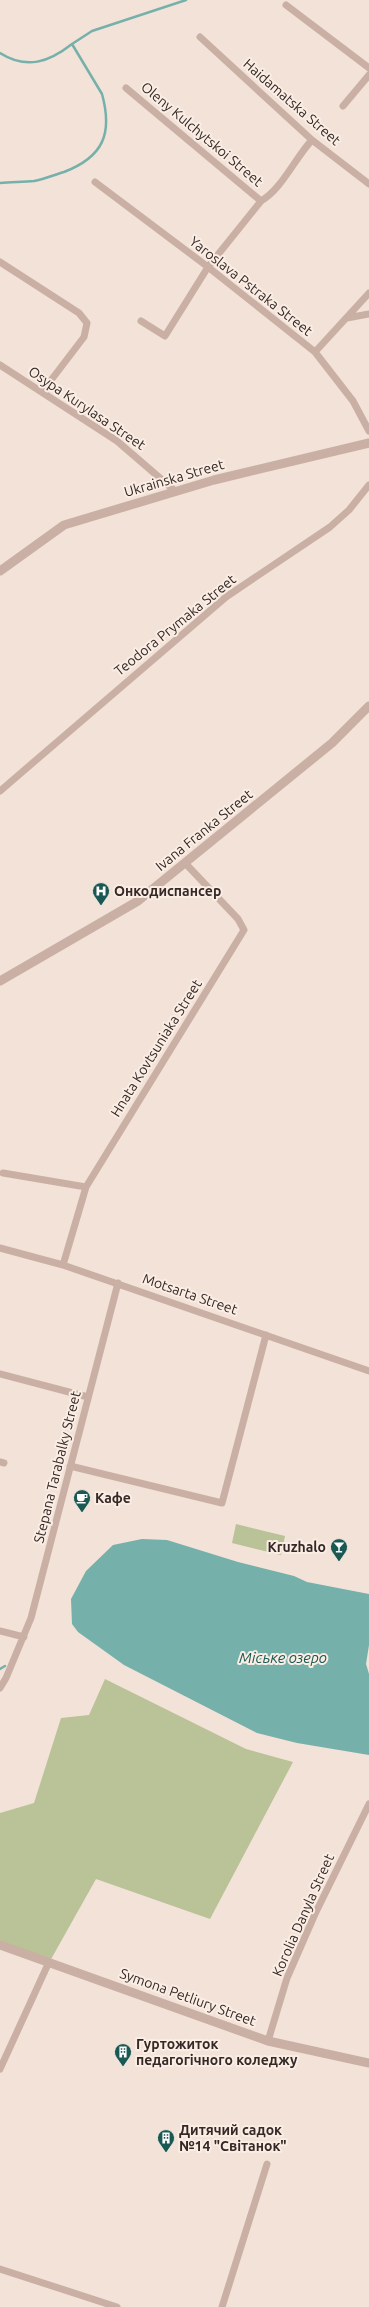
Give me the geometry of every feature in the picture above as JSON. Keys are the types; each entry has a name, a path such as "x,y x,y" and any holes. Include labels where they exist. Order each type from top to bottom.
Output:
{"street":[{"path":"286,5 369,68"},
{"name":"Haidamatska Street","path":"200,38 312,140 369,184"},
{"path":"343,106 369,75"},
{"name":"Oleny Kulchytskoi Street","path":"126,88 261,201"},
{"path":"141,321 165,336 208,267 261,201 269,196 312,140"},
{"name":"Yaroslava Pstraka Street","path":"95,182 208,267 315,352 353,401 369,431"},
{"path":"0,262 79,313 88,323 84,336 42,392"},
{"path":"315,352 369,293"},
{"path":"346,318 369,314"},
{"name":"Osypa Kurylasa Street","path":"0,364 117,441 175,491"},
{"name":"Ukrainska Street","path":"0,571 64,525 175,491 369,443"},
{"name":"Teodora Prymaka Street","path":"0,791 226,597 330,527 349,510 369,486"},
{"name":"Ivana Franka Street","path":"0,981 132,905 186,864 340,737 369,706"},
{"name":"Hnata Kovtsuniaka Street","path":"63,1265 86,1187 244,930 238,919 186,864"},
{"path":"3,1173 86,1187"},
{"name":"Motsarta Street","path":"0,1248 63,1265 118,1283 369,1371"},
{"name":"Stepana Tarabalky Street","path":"0,1688 24,1637 58,1519 70,1466 118,1283"},
{"path":"70,1466 222,1503 266,1335"},
{"path":"0,1374 88,1397"},
{"path":"0,1631 24,1637"},
{"name":"Korolia Danyla Street","path":"268,2041 290,1972 312,1920 369,1804"},
{"name":"Symona Petliury Street","path":"0,1945 268,2041 369,2064"},
{"path":"0,2069 49,1962"},
{"path":"222,2307 267,2164"},
{"path":"0,2269 112,2306"}],"green space":[{"path":"236,1524 285,1536 281,1555 232,1543"},
{"path":"105,1679 246,1749 293,1762 210,1919 96,1879 50,1961 0,1942 0,1813 34,1803 61,1718 89,1715"}],"water":[{"name":"Міське озеро","path":"142,1539 167,1540 238,1562 294,1576 307,1582 369,1594 369,1645 366,1664 369,1674 369,1755 297,1743 257,1733 124,1665 78,1632 72,1624 71,1599 86,1571 113,1545"}],"waterway":[{"path":"0,183 34,181 64,172 88,159 102,142 106,121 102,94 72,44 92,31 186,0"},
{"path":"0,53 19,61 38,62 55,55 72,44"},
{"path":"0,1669 5,1666"}],"place":[{"name":"Онкодиспансер","path":"101,906"},
{"name":"Кафе","path":"82,1513"},
{"name":"Kruzhalo","path":"339,1562"},
{"name":"Гуртожиток педагогічного коледжу","path":"123,2067"},
{"name":"Дитячий садок №14 \"Світанок\"","path":"166,2153"}]}
